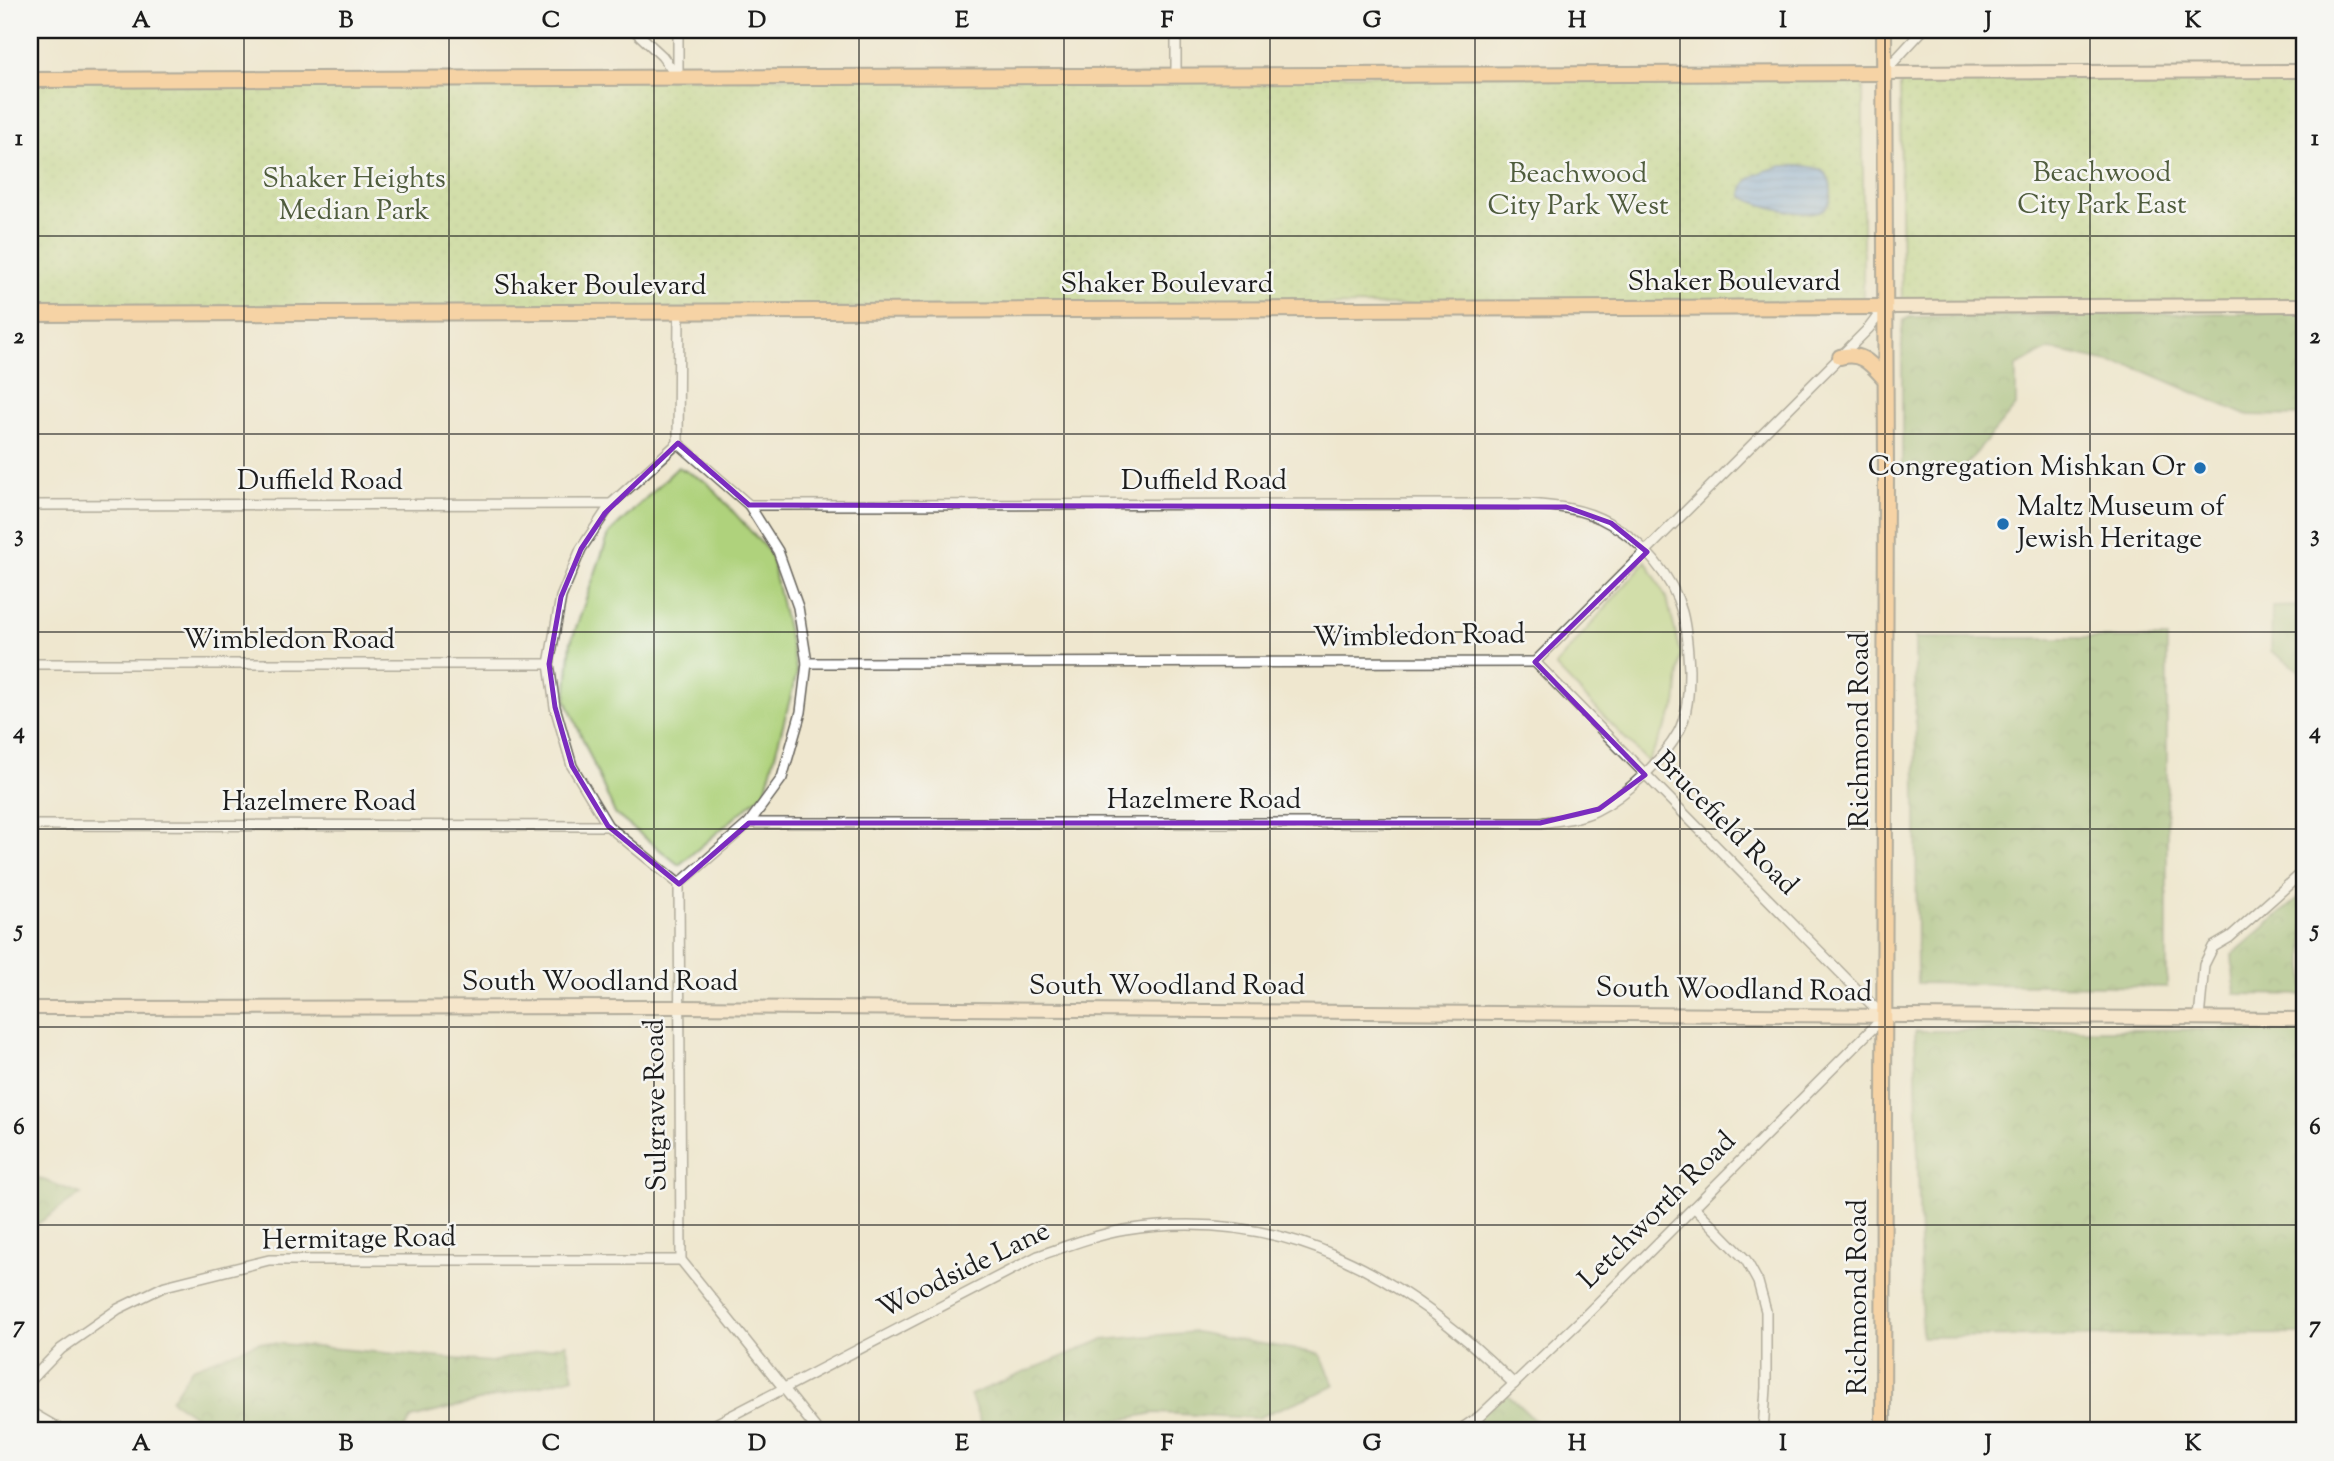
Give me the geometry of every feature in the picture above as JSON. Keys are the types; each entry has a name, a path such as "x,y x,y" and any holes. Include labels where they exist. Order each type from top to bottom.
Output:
{"main road":[{"name":"Richmond Road","path":"1883,1431 1884,30"},
{"path":"30,80 1884,73"},
{"name":"Shaker Boulevard","path":"30,314 1884,307"},
{"path":"1840,356 1849,354 1863,357 1884,378"}],"street":[{"path":"634,30 662,56 678,78"},
{"path":"678,30 678,78"},
{"path":"1175,30 1176,76"},
{"path":"1884,73 1923,30"},
{"path":"1884,73 2304,71"},
{"name":"Shaker Boulevard","path":"1884,307 2304,306"},
{"name":"Wimbledon Road","path":"807,663 1535,662 1869,328 1884,307"},
{"path":"678,443 749,506 778,551 798,607 807,663 801,712 782,778 749,823 679,884 608,827 572,766 555,707 549,664 561,597 581,549 611,504 678,443 679,311"},
{"name":"Duffield Road","path":"30,505 611,504"},
{"name":"Duffield Road","path":"749,506 1526,504 1566,507 1591,514 1611,523 1647,552 1671,586 1681,609 1688,643 1689,692 1679,732 1645,775"},
{"name":"Brucefield Road","path":"1535,662 1884,1017"},
{"name":"Wimbledon Road","path":"30,664 549,664"},
{"name":"Hazelmere Road","path":"749,823 1540,824 1578,817 1599,809 1645,775"},
{"name":"Hazelmere Road","path":"30,825 608,827"},
{"path":"2199,1019 2204,965 2213,947 2230,937 2304,871"},
{"name":"Sulgrave Road","path":"679,884 681,1260"},
{"name":"South Woodland Road","path":"30,1008 679,1007 2304,1019"},
{"name":"Letchworth Road","path":"1458,1431 1480,1416 1514,1384 1884,1017"},
{"path":"1694,1207 1746,1260 1758,1282 1766,1311 1763,1431"},
{"name":"Woodside Lane","path":"702,1431 1038,1256 1122,1230 1161,1226 1245,1228 1321,1249 1355,1264 1392,1284 1463,1335 1514,1384"},
{"name":"Hermitage Road","path":"30,1381 61,1349 113,1312 165,1286 269,1260 681,1260"},
{"path":"681,1260 818,1431"},
{"path":"30,1412 63,1431"}],"highlighted area":[{"path":"678,443 749,505 1566,507 1611,523 1647,552 1535,662 1645,775 1599,809 1540,823 749,823 679,884 608,826 572,766 555,707 549,664 561,597 581,549 605,513"}],"green space":[{"name":"Beachwood City Park West","path":"1863,73 1863,302 30,314 30,80"},
{"name":"Beachwood City Park East","path":"2304,77 2304,302 1902,303 1900,86 1903,79"},
{"path":"2304,312 2304,416 2246,415 2137,368 2049,349 2016,366 2016,406 1960,472 1902,471 1902,330 1904,320 1910,317"},
{"path":"678,467 707,482 770,553 797,673 765,792 679,865 615,814 566,700 571,642 609,534"},
{"path":"1646,561 1667,599 1681,654 1676,706 1648,762 1555,666"},
{"path":"2304,606 2304,671 2300,671 2271,651 2272,607"},
{"path":"1915,638 2167,638 2167,987 1917,983"},
{"path":"2304,893 2304,995 2235,994 2232,955"},
{"path":"2304,1029 2304,1334 1922,1337 1915,1031"},
{"path":"30,1175 81,1194 30,1229"},
{"path":"1195,1332 1320,1354 1335,1386 1257,1418 1155,1413 1065,1431 984,1431 970,1395 1102,1340"},
{"path":"259,1342 491,1362 566,1344 574,1377 412,1418 403,1431 217,1431 171,1400 192,1368"},
{"path":"1505,1392 1546,1431 1458,1431"}],"water":[{"path":"1782,166 1807,166 1827,175 1831,192 1827,207 1814,212 1794,212 1743,197 1745,184 1749,179"}],"place":[{"name":"Congregation Mishkan Or","path":"2200,468"},
{"name":"Maltz Museum of Jewish Heritage","path":"2003,524"}],"park label":[{"name":"Shaker Heights Median Park","path":"354,196"}]}
